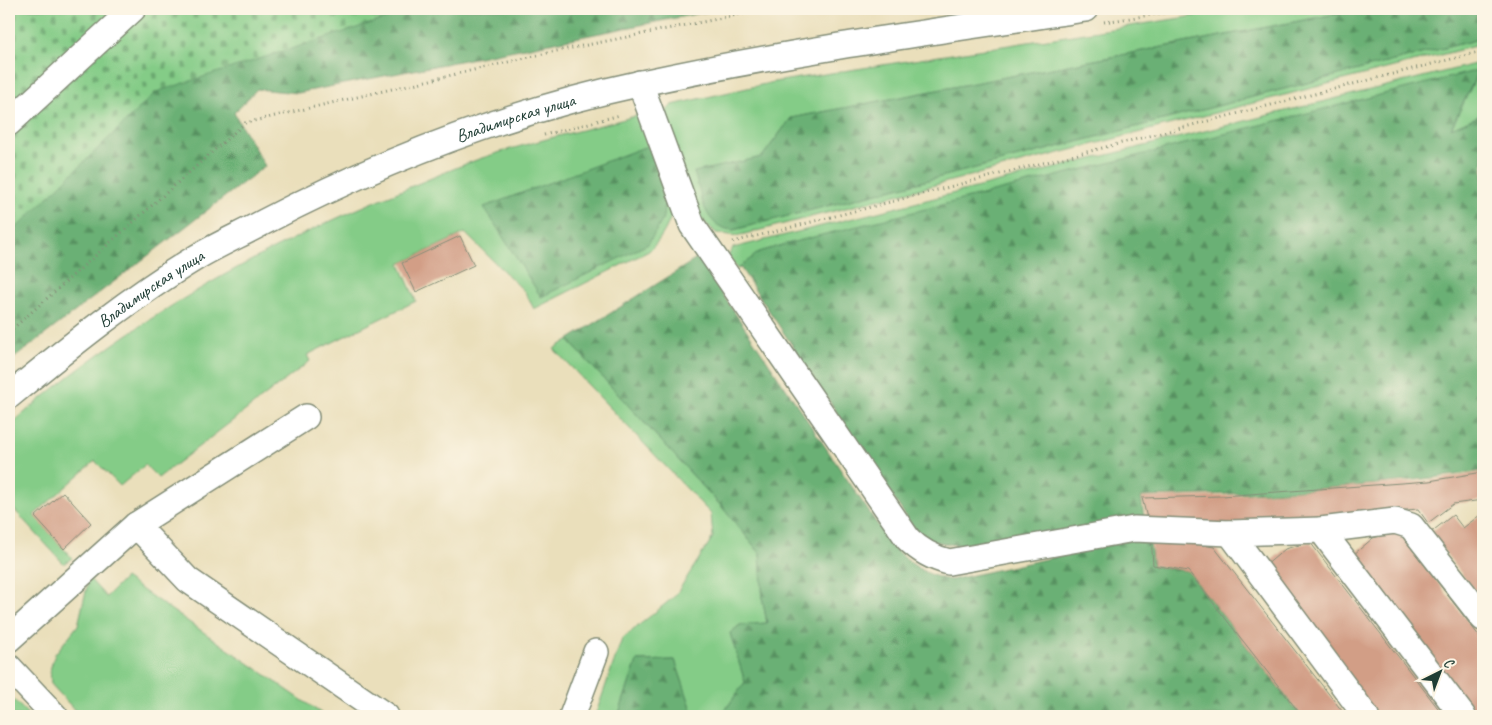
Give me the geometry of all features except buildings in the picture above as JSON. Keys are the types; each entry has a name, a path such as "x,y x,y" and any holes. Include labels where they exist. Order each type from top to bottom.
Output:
{"street":[{"path":"9,123 134,9"},
{"name":"Владимирская улица","path":"9,396 108,318 197,257 328,188 394,159 468,133 555,105 640,83 801,52 1094,16"},
{"path":"640,83 692,225 908,539 925,553 950,562 1134,529 1230,533 1321,530 1395,521 1411,526 1483,618"},
{"path":"9,639 136,525 306,417"},
{"path":"136,525 188,580 386,716"},
{"path":"1321,530 1463,716"},
{"path":"1230,533 1366,716"},
{"path":"572,716 596,652"},
{"path":"9,667 55,716"}],"path":[{"path":"9,332 245,123 548,53 768,9"},
{"path":"1094,16 1190,9"},
{"path":"708,248 1483,51"},
{"path":"540,136 648,107"}],"green space":[{"path":"9,9 721,9 298,93 257,89 234,113 265,166 9,362"},
{"path":"9,9 416,9 156,92 9,235"},
{"path":"1238,9 1362,9 791,118 762,157 694,173 733,230 1483,38 1483,44 737,236 716,233 698,216 666,117 667,110 672,105 774,82"},
{"path":"1362,9 1483,9 1483,38 733,230 723,228 710,217 702,201 694,172 762,157 791,118"},
{"path":"1483,62 1483,114 1451,129 1479,71 737,269 728,256 733,248"},
{"path":"1479,70 1451,128 1483,114 1483,471 1356,486 1141,497 1145,523 956,545 931,541 916,532 740,267 759,252 786,244"},
{"path":"643,114 674,206 665,230 649,251 534,309 525,292 465,233 400,264 416,301 307,355 310,361 158,478 145,465 120,486 95,461 34,515 72,558 64,564 9,504 9,426 53,389 148,321 247,262 299,236 460,166 519,146"},
{"path":"650,145 667,195 662,221 648,244 541,297 484,207"},
{"path":"698,258 892,546 912,564 934,576 951,580 1149,536 1153,566 1188,571 1301,716 721,716 745,682 730,633 740,625 767,623 763,602 760,553 722,507 568,340"},
{"path":"568,340 722,507 760,553 763,602 767,623 740,625 730,633 745,682 721,716 694,716 675,660 637,661 618,716 595,716 622,639 675,596 713,537 711,514 554,349"},
{"path":"89,578 106,597 125,578 325,716 80,716 51,684 50,670 55,654 78,625"},
{"path":"675,660 694,716 618,716 637,661"},
{"path":"9,695 30,716 9,716"}]}
